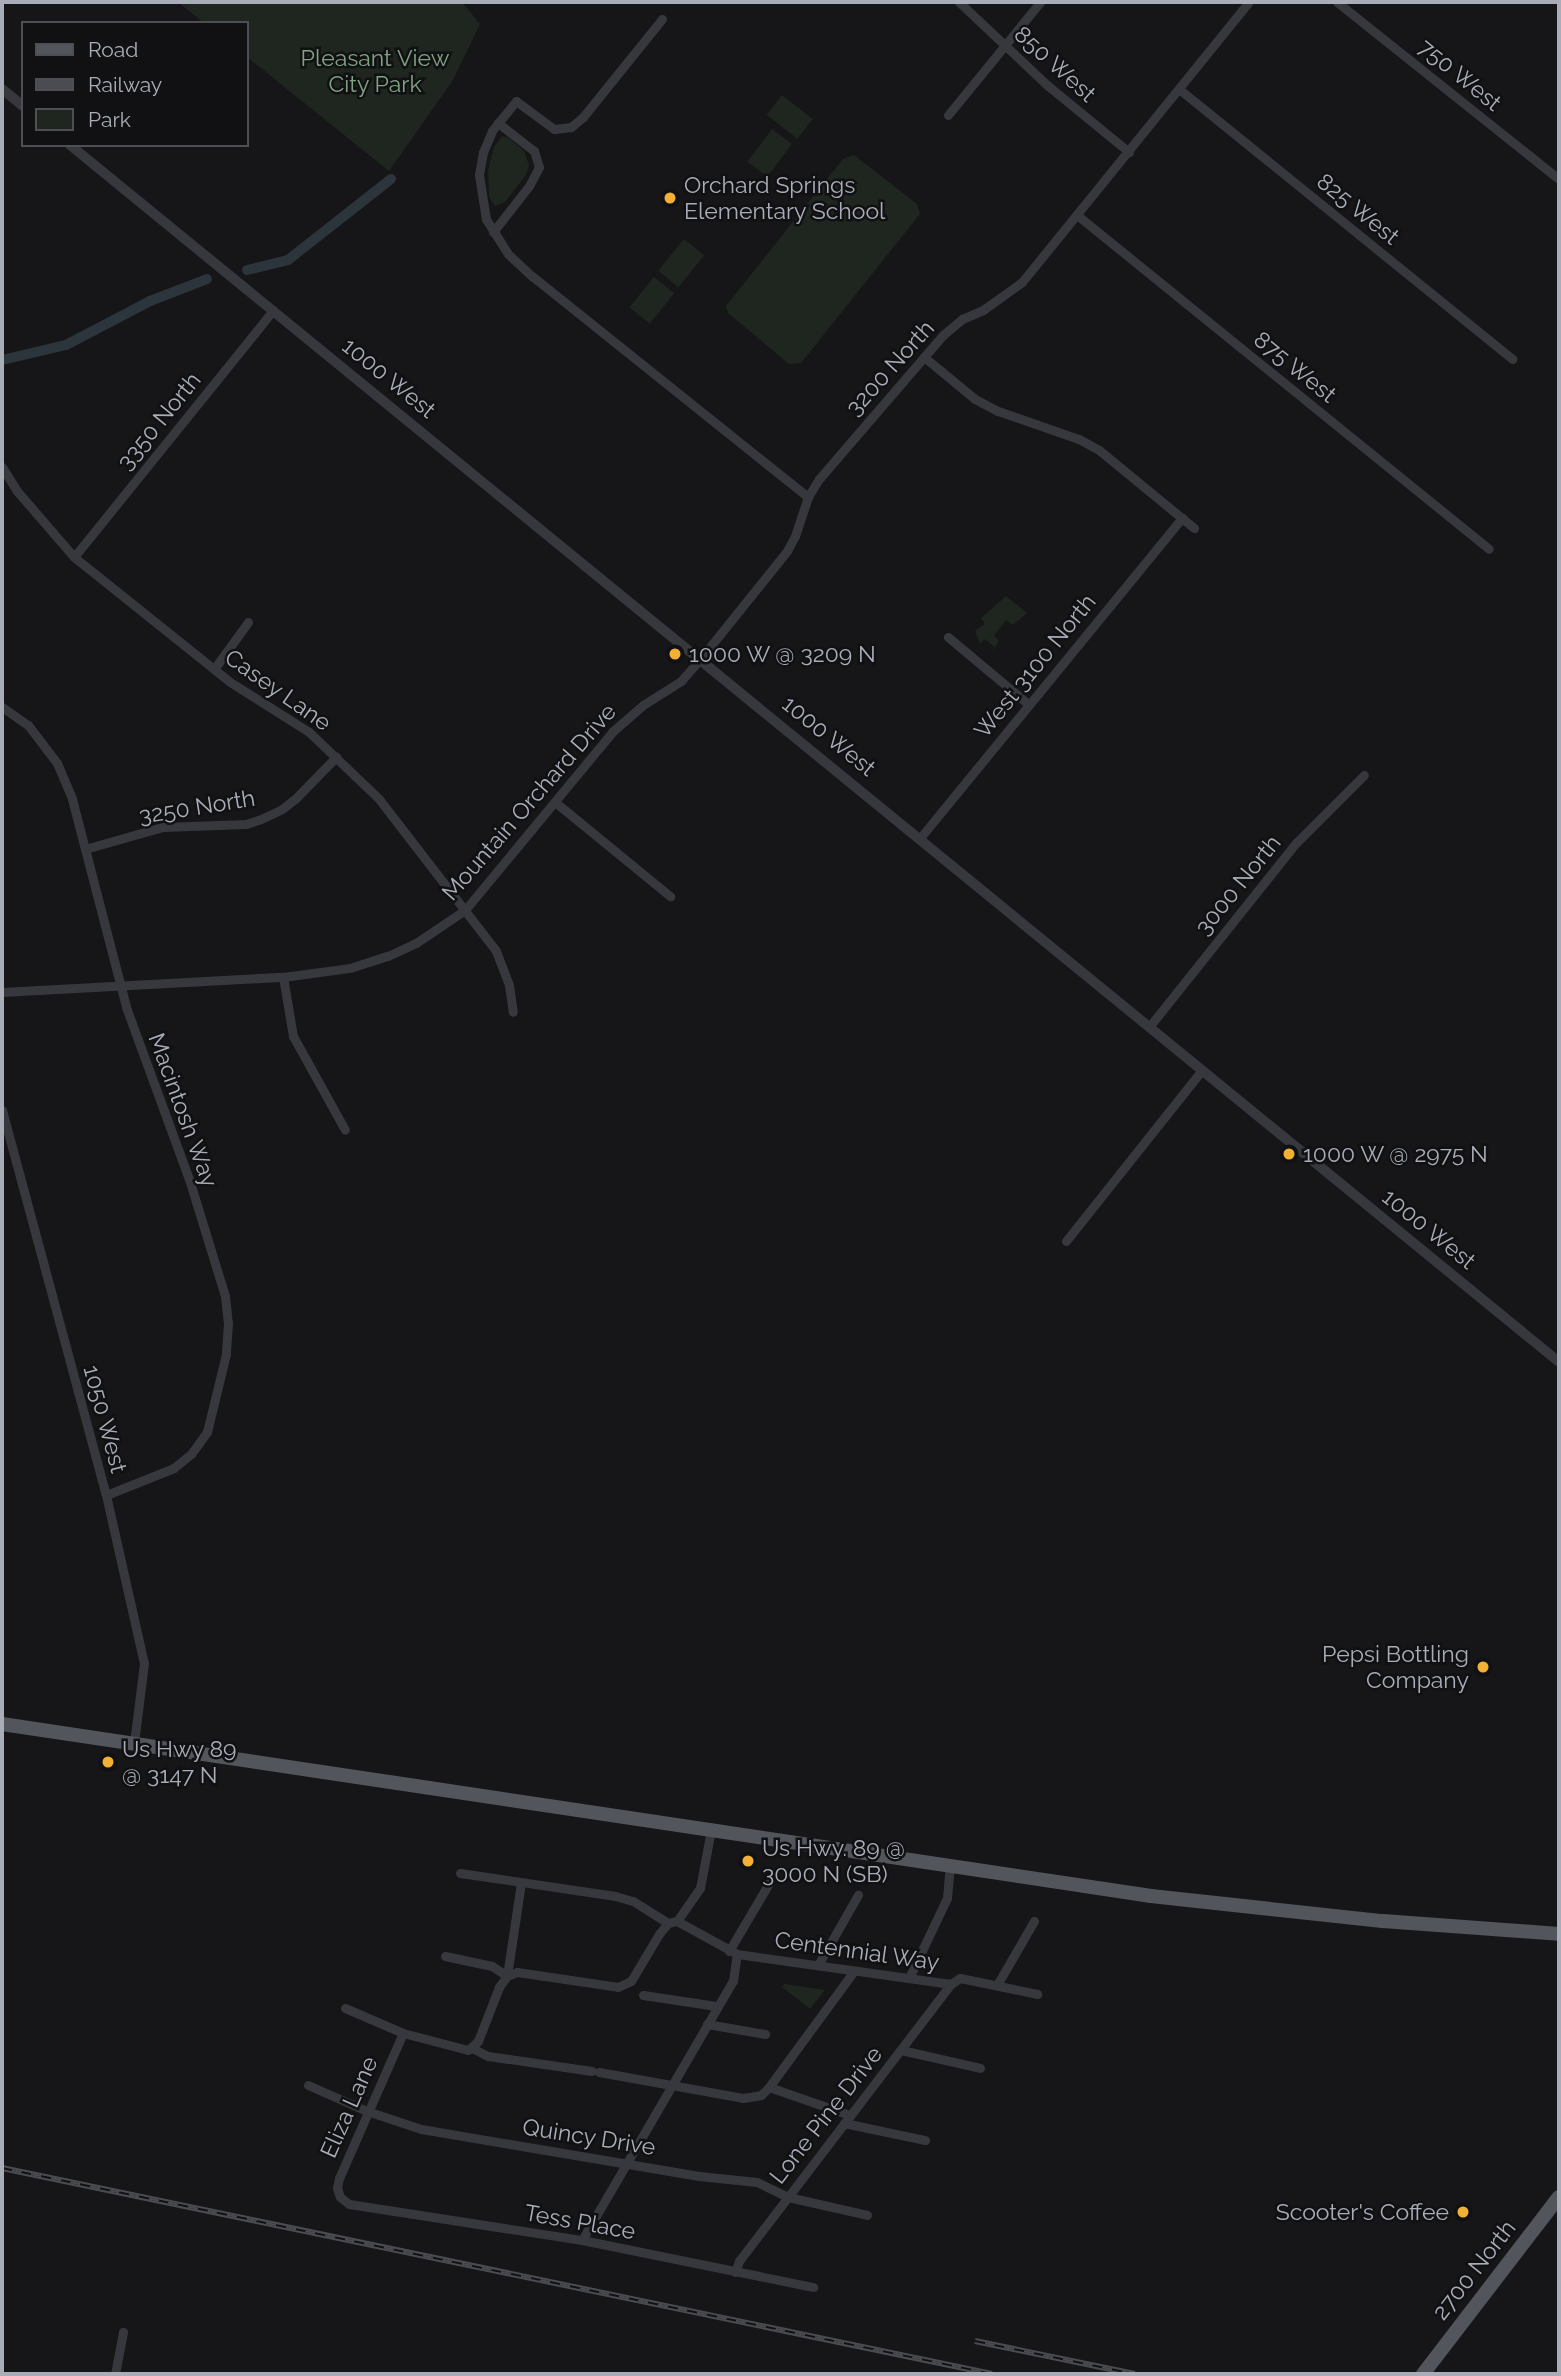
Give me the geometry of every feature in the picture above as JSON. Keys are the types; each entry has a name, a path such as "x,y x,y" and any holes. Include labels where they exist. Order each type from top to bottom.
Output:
{"main road":[{"path":"2,1724 1245,1908 1559,1934"},
{"name":"2700 North","path":"1422,2373 1559,2197"}],"street":[{"name":"850 West","path":"959,2 1004,46 1129,152"},
{"path":"948,115 1040,2"},
{"name":"3200 North","path":"701,658 787,551 799,526 808,497 832,464 924,357 962,319 1001,299 1022,282 1249,2"},
{"name":"750 West","path":"1337,2 1559,179"},
{"path":"662,19 583,117 571,127 554,129 516,101 498,123 483,152 479,175 486,219 508,254 532,275 808,497"},
{"path":"2,89 21,104"},
{"name":"825 West","path":"1180,89 1512,359"},
{"path":"493,232 529,186 539,166 534,151 498,123"},
{"name":"1000 West","path":"72,147 701,658 1559,1362"},
{"name":"875 West","path":"1077,215 1489,549"},
{"name":"3350 North","path":"74,557 273,310"},
{"path":"924,357 975,399 998,411 1079,439 1099,450 1194,528"},
{"name":"Casey Lane","path":"2,467 17,491 74,557 214,669 309,732 401,823 503,964 513,1012"},
{"name":"West 3100 North","path":"920,838 1182,518"},
{"path":"214,669 248,622"},
{"path":"948,637 1028,704"},
{"name":"Mountain Orchard Drive","path":"2,992 283,976 350,968 388,957 416,943 465,910 612,732 643,705 681,681 701,658"},
{"name":"Macintosh Way","path":"2,707 28,725 57,763 72,799 119,984 189,1179 225,1296 228,1324 226,1354 207,1432 191,1454 174,1468 106,1495"},
{"name":"3250 North","path":"85,849 163,827 246,824 261,819 288,804 336,757"},
{"name":"3000 North","path":"1149,1027 1296,843 1364,775"},
{"path":"555,802 670,896"},
{"path":"283,976 293,1035 345,1130"},
{"path":"1066,1241 1202,1070"},
{"name":"1050 West","path":"2,1110 106,1495 144,1663 135,1743"},
{"path":"472,2049 499,1987 508,1976 517,1972 618,1987 631,1981 699,1888 712,1830"},
{"path":"909,1978 947,1898 950,1866"},
{"name":"Centennial Way","path":"460,1872 633,1901 733,1953 951,1984 960,1978 1037,1994"},
{"path":"508,1976 521,1882"},
{"path":"582,2240 733,1980 733,1953 769,1883"},
{"path":"818,1965 858,1895"},
{"path":"997,1985 1034,1922"},
{"path":"445,1956 492,1966 508,1976"},
{"path":"345,2008 403,2033 454,2049 472,2049 488,2056 753,2098 769,2087 854,1971"},
{"name":"Lone Pine Drive","path":"735,2272 739,2261 951,1984"},
{"path":"643,1995 716,2006"},
{"path":"707,2024 765,2034"},
{"name":"Eliza Lane","path":"340,2197 337,2188 339,2178 403,2033"},
{"path":"901,2050 980,2068"},
{"name":"Quincy Drive","path":"308,2085 367,2111 421,2129 699,2176 757,2182 788,2197 867,2215"},
{"path":"769,2087 847,2119 925,2140"},
{"name":"Tess Place","path":"340,2197 349,2204 582,2240 813,2287"},
{"path":"115,2374 123,2332"}],"green space":[{"name":"Pleasant View City Park","path":"178,2 462,2 480,24 453,80 389,171 248,58 248,21 202,21"},
{"path":"782,95 813,119 797,139 767,115"},
{"path":"772,129 792,144 767,177 747,162"},
{"path":"502,136 509,138 524,151 529,165 526,175 505,202 495,206 489,197 488,170 494,147"},
{"path":"854,155 917,204 920,214 801,363 789,364 728,313 726,306 843,159"},
{"path":"684,239 704,255 678,287 658,271"},
{"path":"654,277 674,293 650,324 629,307"},
{"path":"1006,596 1027,613 1013,625 1006,620 994,636 999,641 991,653 994,647 985,639 980,644 975,631 985,624 981,618"},
{"path":"784,1984 825,1990 810,2009 782,1987"}],"waterway":[{"path":"247,270 288,260 391,179"},
{"path":"2,360 66,345 150,301 207,279"}],"railway":[{"path":"2,2168 992,2374"},
{"path":"975,2341 1135,2374"}],"place":[{"name":"Orchard Springs Elementary School","path":"670,198"},
{"name":"1000 W @ 3209 N","path":"675,654"},
{"name":"1000 W @ 2975 N","path":"1289,1154"},
{"name":"Pepsi Bottling Company","path":"1483,1667"},
{"name":"Us Hwy 89 @ 3147 N","path":"108,1762"},
{"name":"Us Hwy. 89 @ 3000 N (SB)","path":"748,1861"},
{"name":"Scooter's Coffee","path":"1463,2212"}]}
